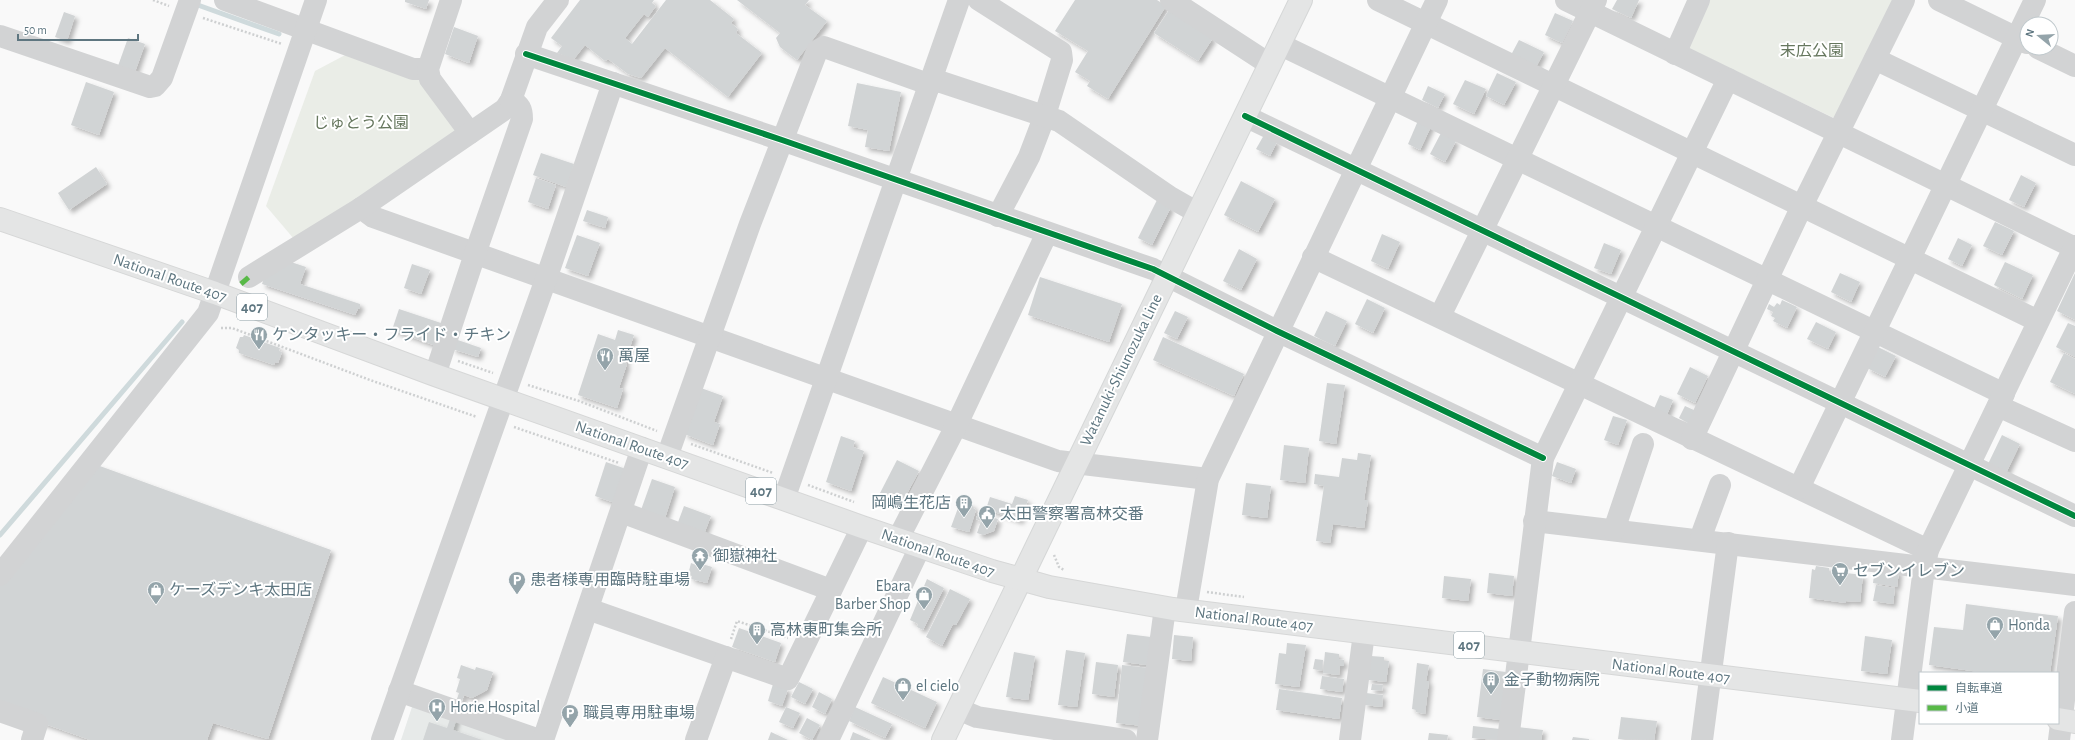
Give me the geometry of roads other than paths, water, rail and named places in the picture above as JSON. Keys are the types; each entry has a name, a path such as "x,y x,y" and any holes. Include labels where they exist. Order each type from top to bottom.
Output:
{"main road":[{"name":"Watanuki-Shiunozuka Line","path":"943,740 1019,580 1301,0"},
{"name":"National Route 407","path":"0,219 216,293 503,400 862,527 1019,580 1049,587 1180,603 1364,632 1710,676 1914,700"}],"street":[{"path":"225,0 306,28 413,68 428,69"},
{"path":"0,575 208,313 316,0"},
{"path":"451,0 428,69 430,79 470,133"},
{"path":"249,276 361,208 505,109 512,100 526,54 537,27 558,0"},
{"path":"784,499 825,377 932,82 959,0"},
{"path":"979,0 1061,52 1062,60 1045,115 1029,157 998,216"},
{"path":"1171,0 1269,64"},
{"path":"1378,0 2038,321"},
{"path":"1147,740 1208,479 1277,331 1437,0"},
{"path":"1566,0 1593,6 1675,54 1838,134 2075,247 2038,321 1926,559 1914,700 1902,740"},
{"path":"1675,54 1699,0"},
{"path":"1692,440 1802,206 1904,0"},
{"path":"1938,0 2019,39"},
{"path":"2030,16 2035,0"},
{"path":"0,36 150,87 154,86 162,78 180,3"},
{"path":"1440,316 1593,6"},
{"path":"1279,44 1656,226 1768,278 1876,332 2075,441"},
{"path":"1799,488 1840,402 1876,332 1981,111 2019,45"},
{"path":"667,457 709,336 782,140 817,51 824,47 932,82 1045,115 1059,121 1170,197 1198,213"},
{"path":"526,54 782,140 1148,267 1277,331 1543,458"},
{"path":"2054,56 2075,66"},
{"path":"1875,59 2075,155"},
{"path":"1508,740 1543,458 1728,79"},
{"path":"382,740 546,279 613,83"},
{"path":"435,375 522,119 522,110 518,104 512,100"},
{"path":"1245,116 2075,516"},
{"path":"361,208 373,217 1058,461 1208,479"},
{"path":"898,539 957,424 1047,233"},
{"path":"1313,257 1440,316 1692,440 1799,488 1926,559"},
{"path":"1614,530 1643,444"},
{"path":"543,740 642,448"},
{"path":"1701,540 1720,484"},
{"path":"621,512 831,590"},
{"path":"1534,521 1728,543 1926,559 2075,585"},
{"path":"588,609 788,679 862,527"},
{"path":"1702,740 1728,543"},
{"path":"828,740 920,547"},
{"path":"2063,725 2075,612"},
{"path":"1350,740 1364,632"},
{"path":"696,740 726,657"},
{"path":"399,691 539,740"},
{"path":"958,709 977,717 1067,736 1126,740"},
{"path":"0,711 37,724 32,740"}],"waterway":[{"path":"195,4 279,34"},
{"path":"0,535 182,322"}],"place":[{"name":"ケンタッキー・フライド・チキン","path":"259,350"},
{"name":"萬屋","path":"605,371"},
{"name":"岡嶋生花店","path":"964,518"},
{"name":"太田警察署高林交番","path":"987,529"},
{"name":"御嶽神社","path":"700,571"},
{"name":"セブンイレブン","path":"1840,586"},
{"name":"患者様専用臨時駐車場","path":"517,595"},
{"name":"ケーズデンキ太田店","path":"156,605"},
{"name":"Ebara Barber Shop","path":"924,610"},
{"name":"Honda","path":"1995,640"},
{"name":"高林東町集会所","path":"757,645"},
{"name":"金子動物病院","path":"1491,695"},
{"name":"el cielo","path":"903,701"},
{"name":"Horie Hospital","path":"437,722"},
{"name":"職員専用駐車場","path":"570,728"}],"park label":[{"name":"末広公園","path":"1812,51"},
{"name":"じゅとう公園","path":"361,123"}]}
